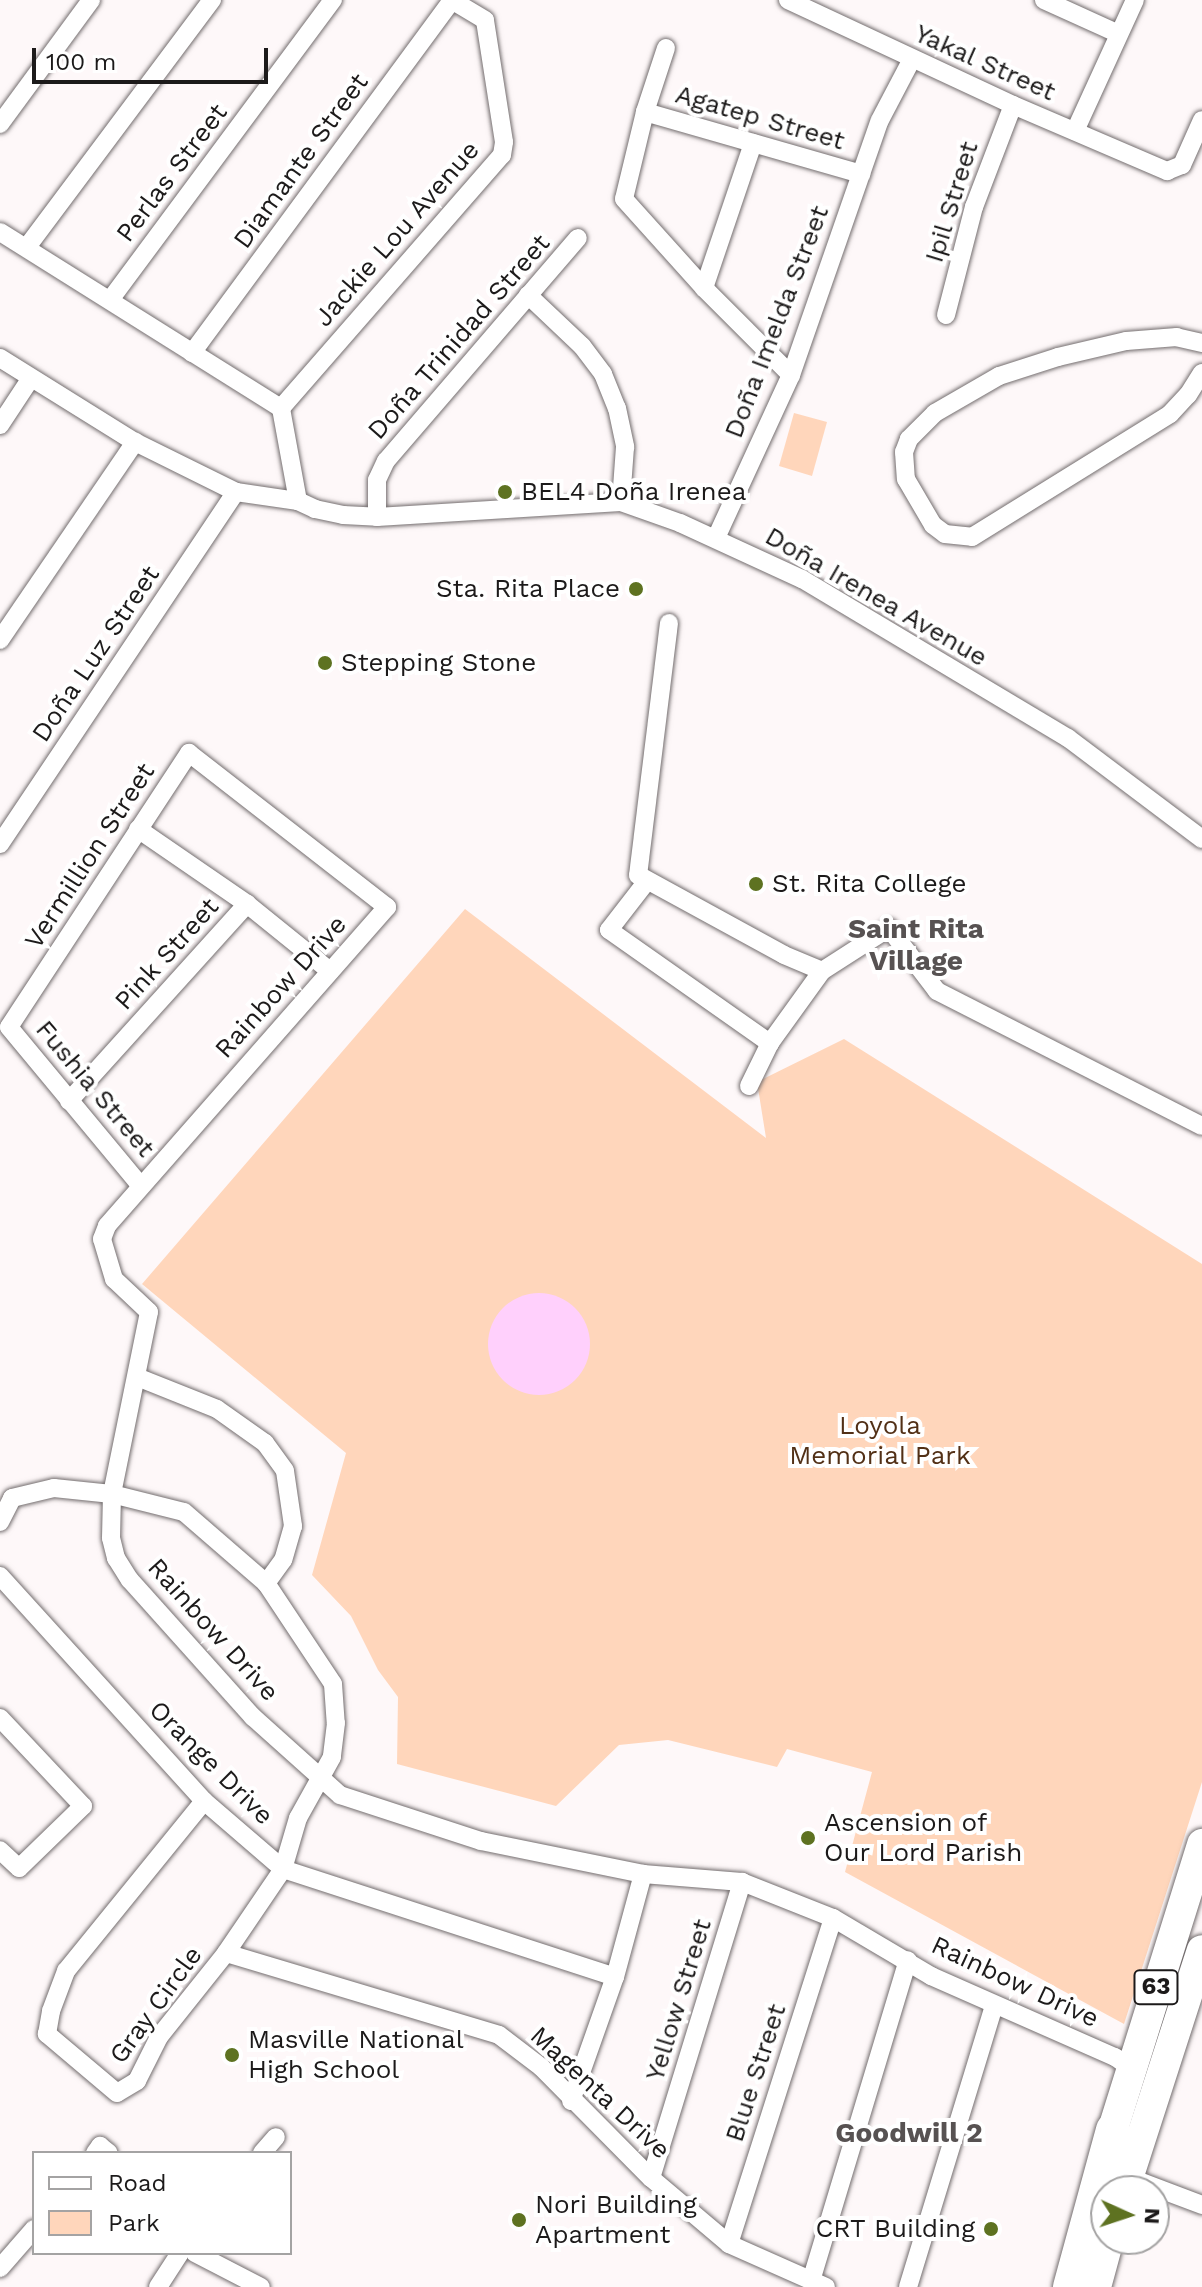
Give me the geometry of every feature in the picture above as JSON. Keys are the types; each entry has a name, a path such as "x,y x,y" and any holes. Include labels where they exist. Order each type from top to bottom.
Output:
{"highway":[{"path":"1070,2287 1113,2130"},
{"path":"1086,2287 1101,2255"}],"main road":[{"name":"63","path":"1058,2287 1113,2130 1202,1844"},
{"name":"63","path":"1129,2175 1202,1950"},
{"path":"1096,2287 1104,2255"}],"street":[{"path":"0,124 91,0"},
{"path":"27,247 212,0"},
{"name":"Perlas Street","path":"110,300 333,0"},
{"name":"Diamante Street","path":"192,353 452,0"},
{"name":"Jackie Lou Avenue","path":"281,408 502,155 504,142 485,20 452,0"},
{"name":"Yakal Street","path":"788,0 1013,105 1167,171 1182,165 1202,120"},
{"path":"1044,0 1119,34"},
{"path":"1075,131 1135,0"},
{"path":"666,48 645,112 624,199 704,288 791,375"},
{"name":"Doña Imelda Street","path":"716,538 791,375 880,121 912,59"},
{"name":"Ipil Street","path":"946,315 983,180 1013,105"},
{"name":"Agatep Street","path":"645,112 861,174"},
{"path":"704,288 753,143"},
{"path":"0,232 281,408 298,501"},
{"name":"Doña Trinidad Street","path":"377,517 377,480 386,461 578,238"},
{"path":"528,295 582,346 603,374 617,408 625,447 621,502"},
{"path":"1202,343 1177,337 1126,341 1058,357 999,376 935,413 909,439 904,452 906,479 933,525 945,534 958,538 985,530 1170,414 1188,395 1202,373"},
{"name":"Doña Irenea Avenue","path":"0,358 135,442 236,492 298,501 329,512 377,517 621,502 716,538 802,579 1068,738 1116,771 1202,839"},
{"path":"0,425 31,378"},
{"path":"0,640 135,442"},
{"name":"Doña Luz Street","path":"0,844 236,492"},
{"path":"669,623 642,878 609,930 770,1043"},
{"name":"Vermillion Street","path":"9,1027 189,753"},
{"name":"Rainbow Drive","path":"189,753 387,907 140,1185 107,1226 102,1239 114,1279 149,1312 112,1494 111,1538 116,1558 130,1580 253,1717 340,1795 481,1841 643,1874 742,1882 833,1918 931,1976 1115,2057 1131,2068"},
{"name":"Pink Street","path":"69,1101 247,904 138,829"},
{"path":"642,878 784,955 822,971"},
{"path":"247,904 330,971"},
{"path":"749,1086 770,1043 822,971 889,928 937,991 1202,1126"},
{"name":"Fushia Street","path":"9,1027 140,1185"},
{"path":"0,1522 12,1498 54,1488 112,1494 184,1512 266,1583 283,1560 293,1526 285,1471 265,1443 217,1409 137,1377"},
{"name":"Orange Drive","path":"0,1576 204,1801 283,1869 615,1977"},
{"name":"Gray Circle","path":"204,1801 66,1971 51,2011 47,2034 117,2093 137,2081 159,2037 226,1953 283,1869 294,1828 332,1757 336,1723 333,1684 266,1583"},
{"path":"0,1718 83,1806 19,1868 0,1850"},
{"path":"571,2101 615,1977 643,1874"},
{"name":"Yellow Street","path":"651,2178 742,1882"},
{"name":"Blue Street","path":"729,2244 833,1918"},
{"name":"Magenta Drive","path":"226,1953 499,2035 541,2067 571,2101 651,2178 729,2244 818,2284"},
{"path":"818,2284 908,1960"},
{"path":"908,2287 994,2005"},
{"path":"264,2151 276,2137"},
{"path":"1170,2196 1202,2205"},
{"path":"0,2268 32,2231"},
{"path":"158,2287 179,2255"},
{"path":"199,2255 261,2287"}],"green space":[{"path":"794,413 827,422 812,476 779,466"},
{"name":"Loyola Memorial Park","path":"465,909 766,1138 757,1082 844,1039 1202,1264 1202,1782 1124,2024 845,1872 872,1772 787,1749 777,1767 668,1740 619,1745 556,1806 397,1764 398,1697 378,1670 351,1616 312,1575 346,1453 142,1284"}],"shaded area":[{"path":"529,1293 549,1293 568,1301 582,1315 590,1334 587,1364 568,1387 549,1395 529,1395 510,1387 496,1373 488,1354 488,1334 496,1315 510,1301"}],"place":[{"name":"BEL4 Doña Irenea","path":"505,492"},
{"name":"Sta. Rita Place","path":"636,589"},
{"name":"Stepping Stone","path":"325,663"},
{"name":"St. Rita College","path":"756,884"},
{"name":"Ascension of Our Lord Parish","path":"808,1838"},
{"name":"Masville National High School","path":"232,2055"},
{"name":"Nori Building Apartment","path":"519,2220"},
{"name":"CRT Building","path":"991,2229"}],"district":[{"name":"Saint Rita Village","path":"916,945"},
{"name":"Goodwill 2","path":"909,2133"}]}
